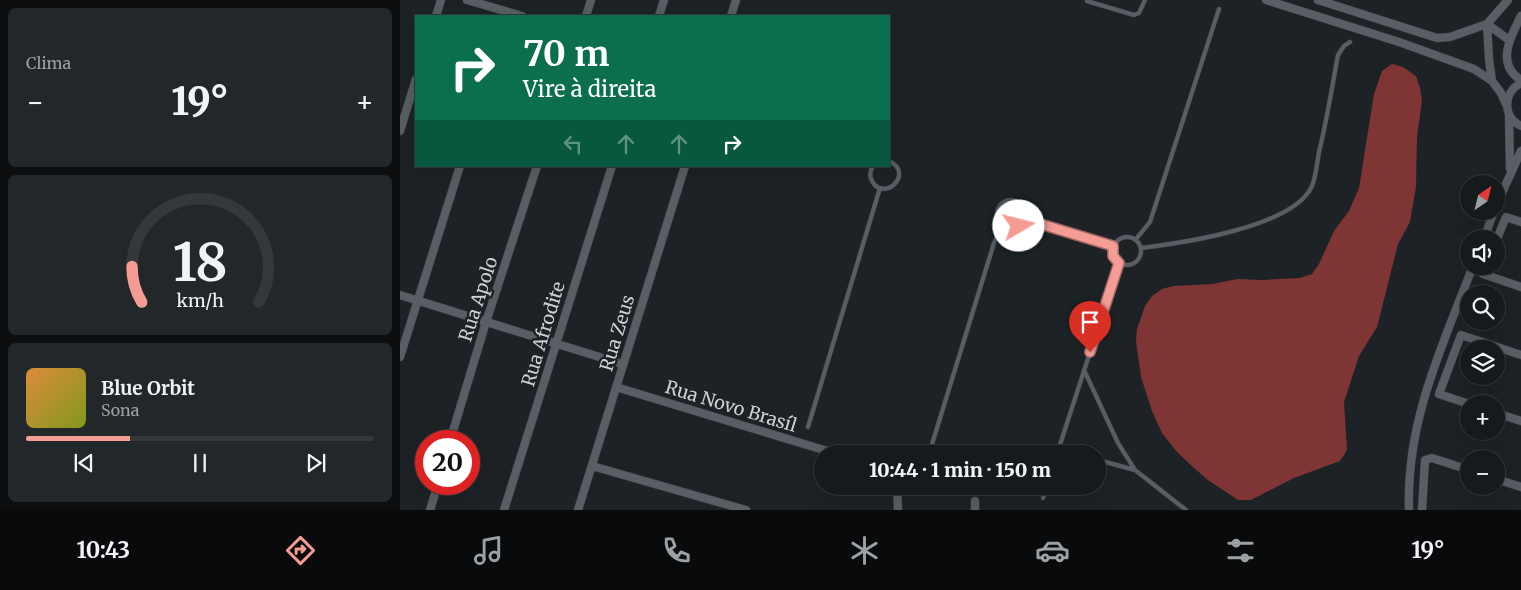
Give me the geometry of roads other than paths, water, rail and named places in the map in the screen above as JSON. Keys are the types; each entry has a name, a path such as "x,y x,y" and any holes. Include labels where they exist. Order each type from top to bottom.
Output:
{"street":[{"path":"436,15 441,0"},
{"path":"467,0 509,14"},
{"path":"586,15 591,0"},
{"path":"659,15 664,0"},
{"path":"731,15 736,0"},
{"path":"1266,0 1446,58 1474,69 1492,81"},
{"path":"1318,0 1436,38 1450,37 1487,24 1508,0"},
{"path":"1506,104 1510,92 1521,81 1512,73 1507,63 1506,52 1509,40 1521,16"},
{"path":"1487,24 1492,81 1506,104 1509,115 1509,174"},
{"path":"1487,24 1509,40"},
{"path":"400,131 415,82"},
{"path":"1509,115 1521,126"},
{"path":"1505,184 1521,151"},
{"path":"400,357 460,167"},
{"name":"Rua Apolo","path":"453,430 537,167"},
{"name":"Rua Afrodite","path":"504,510 612,167"},
{"name":"Rua Zeus","path":"578,510 685,167"},
{"path":"1501,230 1506,217 1521,222"},
{"path":"1409,510 1410,461 1420,408 1429,379 1469,275"},
{"path":"1486,275 1521,287"},
{"path":"400,295 622,364"},
{"path":"1460,401 1438,394 1461,335 1521,355"},
{"name":"Rua Novo Brasíl","path":"616,388 814,447"},
{"path":"1505,416 1521,421"},
{"path":"1422,510 1425,460 1432,458 1460,467"},
{"path":"592,466 746,510"},
{"path":"1505,482 1521,487"},
{"path":"430,510 435,495"},
{"path":"897,495 898,510"},
{"path":"975,501 975,510"}],"lane":[{"path":"1087,1 1134,15 1139,13 1145,0"},
{"path":"1136,239 1150,222 1219,9"},
{"path":"1141,248 1240,229 1263,222 1296,206 1312,186 1338,55 1344,46 1350,42"},
{"path":"872,167 871,179 876,186 884,189 893,186 899,175 896,167 890,162"},
{"path":"808,427 880,188"},
{"path":"1007,200 1020,203 1025,211 1024,219 1019,226 1010,229 1002,225 997,218 997,209 1007,200"},
{"path":"1024,219 1113,246"},
{"path":"932,445 994,243 1002,225"},
{"path":"1125,236 1136,239 1141,248 1140,258 1128,265 1119,263 1113,256 1113,246 1120,238 1125,236"},
{"path":"1059,445 1119,263"},
{"path":"1084,370 1118,443 1135,470 1186,510"},
{"path":"1106,462 1135,470"}]}
